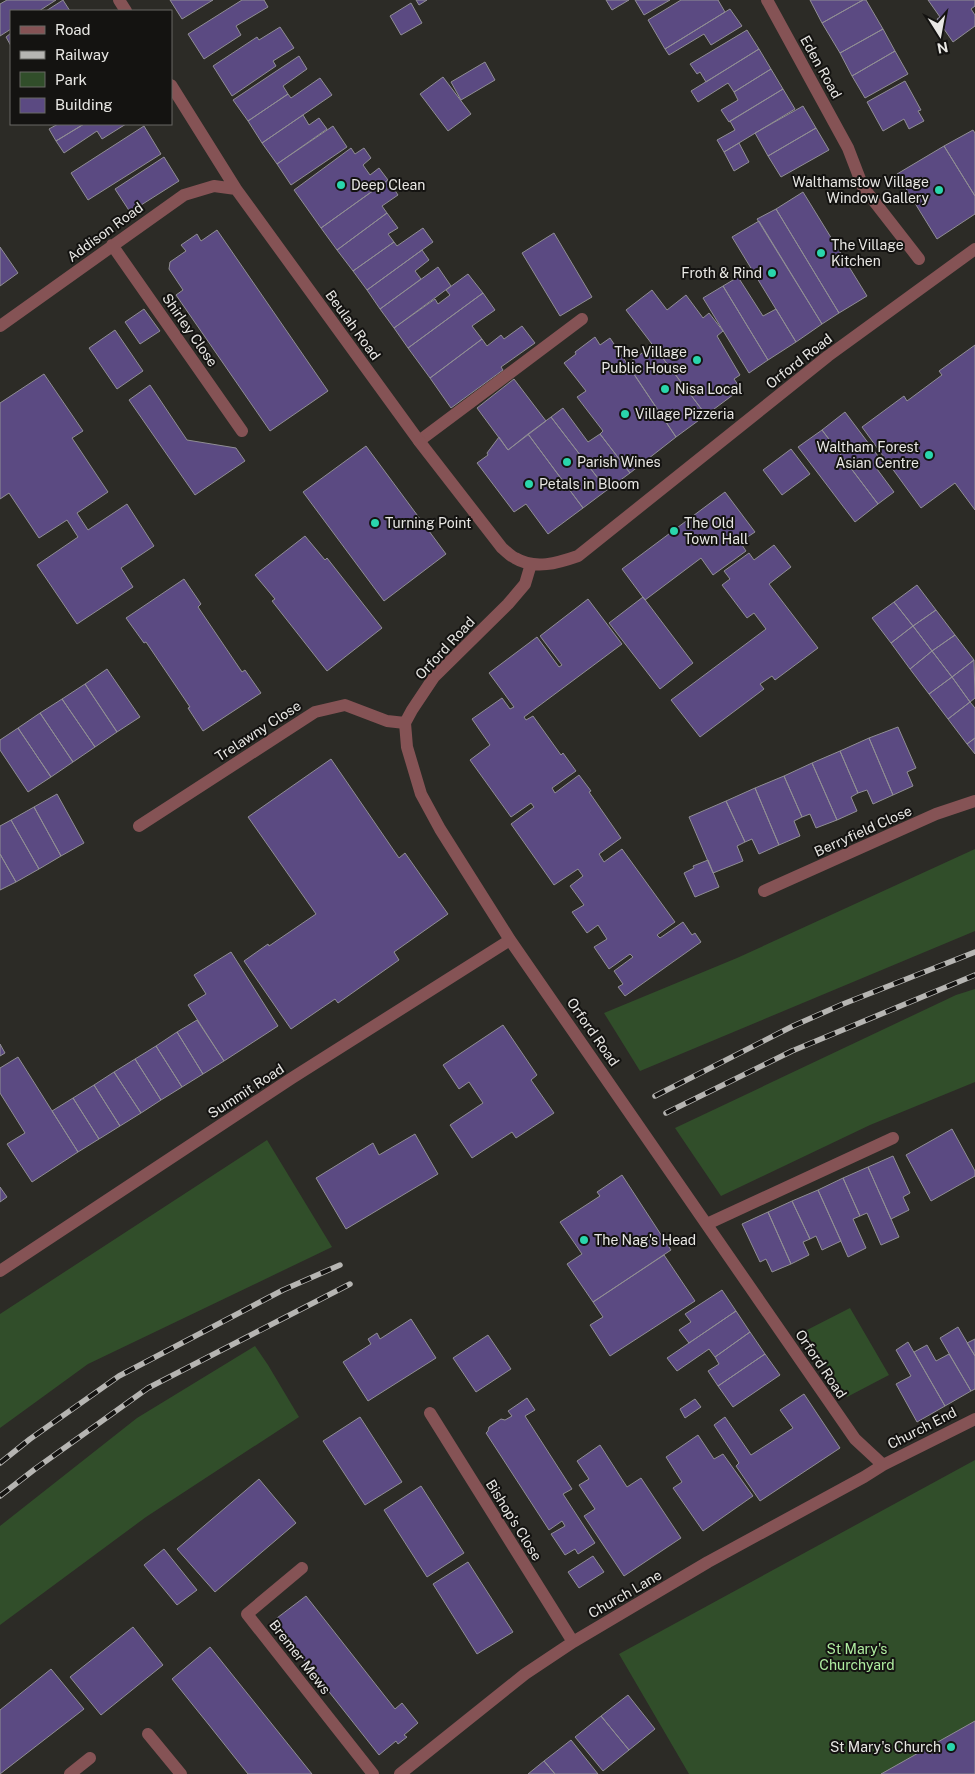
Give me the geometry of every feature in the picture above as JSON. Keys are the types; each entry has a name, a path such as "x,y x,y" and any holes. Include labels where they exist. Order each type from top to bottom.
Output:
{"street":[{"name":"Eden Road","path":"767,0 848,148 863,187 919,259"},
{"name":"Beulah Road","path":"172,87 236,189 419,441 502,548 515,558 531,564"},
{"name":"Addison Road","path":"0,326 184,194 214,186 236,189"},
{"name":"Shirley Close","path":"112,245 242,432"},
{"name":"Orford Road","path":"883,1465 855,1439 510,940 440,829 421,794 406,747 405,723 434,677 508,604 524,584 531,564 556,564 578,556 828,356 975,249"},
{"path":"419,441 582,319"},
{"name":"Trelawny Close","path":"139,826 315,712 346,704 387,721 405,723"},
{"name":"Berryfield Close","path":"764,891 936,814 975,801"},
{"name":"Summit Road","path":"0,1271 292,1078 510,940"},
{"path":"707,1224 893,1138"},
{"name":"Bishop's Close","path":"430,1413 573,1642"},
{"name":"Church End","path":"883,1465 975,1419"},
{"name":"Church Lane","path":"400,1774 525,1674 573,1642 708,1562 864,1478 883,1465"},
{"name":"Bremer Mews","path":"302,1568 247,1614 373,1774"},
{"path":"148,1734 181,1774"},
{"path":"70,1774 90,1758"}],"green space":[{"path":"975,849 975,931 640,1071 604,1013 737,958"},
{"path":"975,989 975,1082 870,1125 721,1196 675,1128 956,995"},
{"path":"267,1140 332,1247 88,1364 0,1428 0,1314"},
{"path":"850,1308 889,1375 847,1397 805,1331"},
{"path":"255,1346 299,1417 146,1517 0,1625 0,1526 137,1418"},
{"name":"St Mary's Churchyard","path":"975,1460 975,1774 689,1774 619,1654"}],"building":[{"path":"7,0 56,0 41,10 10,10 10,30 0,36 0,4"},
{"path":"63,0 69,10 48,10"},
{"path":"170,0 213,0 182,19"},
{"path":"242,0 264,0 268,7 236,26 241,35 204,59 188,34"},
{"path":"416,0 427,0 419,5"},
{"path":"606,0 629,0 612,10"},
{"path":"635,0 670,0 644,15"},
{"path":"681,0 718,0 725,12 665,49 648,20"},
{"path":"810,0 863,0 822,23"},
{"path":"866,0 883,29 840,53 822,23"},
{"path":"928,0 975,0 975,6 971,9 975,15 975,26 953,42 937,19 940,17"},
{"path":"411,3 422,23 401,35 390,16"},
{"path":"730,9 742,26 711,45 704,34 669,55 665,49"},
{"path":"280,27 294,48 273,61 276,66 232,96 213,66 257,37 259,40"},
{"path":"883,29 895,51 852,76 840,53"},
{"path":"747,30 759,49 706,82 700,72 697,74 690,64"},
{"path":"10,34 10,44 6,37"},
{"path":"759,49 771,69 734,92 728,83 698,102 691,91"},
{"path":"895,51 908,74 865,98 852,76"},
{"path":"299,56 307,69 283,86 288,94 248,121 233,100"},
{"path":"485,62 495,80 461,100 451,82"},
{"path":"771,69 783,89 729,122 721,110 738,100 734,92"},
{"path":"443,77 471,114 448,131 420,94"},
{"path":"320,78 332,95 262,143 248,121 288,94 291,98"},
{"path":"905,81 921,110 918,111 924,121 909,129 904,119 883,131 867,102"},
{"path":"783,89 795,109 724,152 717,140 735,130 730,121"},
{"path":"803,106 816,128 768,156 755,133"},
{"path":"303,115 309,125 319,118 327,129 277,164 262,143"},
{"path":"56,125 82,125 56,141 49,129"},
{"path":"82,125 124,125 102,139 97,131 64,153 56,141"},
{"path":"144,126 161,154 88,200 71,173"},
{"path":"333,126 347,147 291,185 277,164"},
{"path":"816,128 829,150 781,177 768,156"},
{"path":"973,130 975,133 975,196 944,146"},
{"path":"739,143 749,162 734,171 724,152"},
{"name":"Walthamstow Village Window Gallery","path":"944,146 975,196 975,214 937,239 897,174"},
{"name":"Deep Clean","path":"351,148 355,154 364,148 371,158 363,165 370,175 379,168 388,180 321,228 294,190"},
{"path":"164,157 179,181 130,212 115,189"},
{"path":"388,180 398,195 382,206 387,213 337,250 321,228"},
{"name":"The Village Kitchen","path":"803,192 867,296 839,313 776,209"},
{"path":"776,209 839,313 822,324 757,219"},
{"path":"387,213 398,228 388,234 394,242 353,271 337,250"},
{"name":"Froth & Rind","path":"759,221 822,324 796,342 732,237"},
{"path":"423,228 433,242 367,290 353,271 394,242 397,246"},
{"path":"217,230 328,391 270,431 176,295 183,290 169,269 170,262 186,251 181,245 197,234 201,241"},
{"path":"554,233 592,297 560,316 522,253"},
{"path":"0,247 18,273 0,286"},
{"path":"422,250 429,260 415,271 421,279 380,309 367,290"},
{"path":"438,267 451,286 394,328 380,309"},
{"path":"468,274 483,293 408,348 394,328 435,299 438,304 450,295 446,290"},
{"path":"738,277 763,316 776,309 796,342 768,360 723,286"},
{"path":"723,286 768,360 749,373 703,298"},
{"name":"The Village Public House","path":"652,290 667,310 686,295 703,318 709,313 723,331 717,336 740,375 734,379 741,389 706,415 626,310"},
{"path":"483,293 495,310 472,326 482,339 430,378 408,348"},
{"path":"144,309 160,331 140,344 125,322"},
{"path":"522,326 535,343 501,367 503,370 451,408 430,378 482,339 487,346 501,335 504,339"},
{"path":"115,330 143,371 117,389 89,348"},
{"name":"Village Pizzeria","path":"595,337 600,345 610,338 676,437 630,473 600,434 603,431 577,397 586,391 564,363"},
{"name":"Nisa Local","path":"653,345 706,415 676,437 627,364"},
{"name":"Waltham Forest Asian Centre","path":"975,345 975,510 955,483 921,508 862,427 904,396 907,401 942,375 939,371"},
{"path":"44,374 83,431 72,438 108,492 77,513 88,530 127,504 154,546 121,568 133,587 77,624 37,565 78,537 67,520 39,538 9,493 0,499 0,403"},
{"path":"514,379 546,421 508,450 477,408"},
{"path":"150,385 187,440 236,448 245,461 195,495 129,400"},
{"path":"563,408 588,442 600,434 630,473 607,490 551,417"},
{"path":"845,412 884,464 877,469 894,492 878,504 822,430"},
{"name":"Parish Wines","path":"551,417 607,490 583,508 528,434"},
{"path":"822,430 878,504 855,522 798,447"},
{"name":"Petals in Bloom","path":"528,434 583,508 548,534 526,504 514,512 477,463 488,455 487,453 499,437 508,450"},
{"name":"Turning Point","path":"366,446 446,554 384,601 303,492"},
{"path":"791,449 810,474 782,495 763,470"},
{"path":"725,492 755,532 740,542 746,551 713,575 701,558 645,600 622,569"},
{"path":"305,536 325,560 327,558 382,628 327,671 272,601 275,599 255,575"},
{"path":"774,545 791,567 769,584 818,648 775,680 772,676 760,684 764,689 700,737 671,700 766,629 754,613 747,618 722,585 730,579 724,571 749,553 754,560"},
{"path":"184,579 201,604 198,607 242,672 245,670 261,693 203,731 188,708 190,707 146,642 144,643 126,618"},
{"path":"917,585 936,610 913,626 894,602"},
{"path":"643,597 693,663 660,689 609,623"},
{"path":"588,599 622,644 524,717 526,720 533,716 561,755 563,753 576,771 552,788 555,793 579,775 621,838 599,854 604,862 622,849 675,922 657,935 660,938 683,922 692,935 695,933 701,942 625,996 618,987 623,984 614,971 633,957 630,954 609,969 594,947 607,939 598,925 587,933 572,912 584,905 570,886 583,876 578,869 554,885 511,824 534,807 531,803 511,817 470,760 490,745 472,719 502,698 510,709 514,707 489,673 537,637 559,667 562,665 540,636"},
{"path":"894,602 913,626 891,643 872,618"},
{"path":"936,610 955,635 932,651 913,626"},
{"path":"913,626 932,651 910,669 891,643"},
{"path":"955,635 974,660 952,677 932,651"},
{"path":"932,651 952,677 929,694 910,669"},
{"path":"974,660 975,698 970,702 952,677"},
{"path":"107,669 140,717 117,732 85,684"},
{"path":"952,677 970,702 948,719 929,694"},
{"path":"85,684 117,732 95,747 62,699"},
{"path":"62,699 95,747 73,762 40,713"},
{"path":"970,702 975,708 975,738 967,744 948,719"},
{"path":"40,713 73,762 51,777 18,728"},
{"path":"898,727 916,768 907,772 913,786 893,795 869,738"},
{"path":"18,728 51,777 28,792 0,750 0,740"},
{"path":"869,738 893,795 873,804 867,790 858,793 840,751"},
{"path":"975,738 975,754 967,744"},
{"path":"840,751 858,793 851,797 857,811 837,820 812,763"},
{"path":"331,759 399,858 405,853 448,914 394,952 399,960 338,1003 335,999 291,1029 244,961 316,914 248,817"},
{"path":"812,763 837,820 816,828 810,814 802,817 784,776"},
{"path":"784,776 802,817 794,821 800,836 779,845 755,788"},
{"path":"755,788 779,845 759,854 752,839 745,842 726,801"},
{"path":"57,794 84,843 61,856 34,807"},
{"path":"726,801 745,842 737,846 743,861 713,873 689,817"},
{"path":"34,807 61,856 39,869 11,820"},
{"path":"11,820 39,869 16,882 0,854 0,826"},
{"path":"0,854 16,882 0,890"},
{"path":"708,860 719,887 695,897 684,873 694,868 693,866"},
{"path":"231,952 278,1026 224,1061 188,1005 206,994 194,975"},
{"path":"197,1020 224,1061 203,1074 177,1032"},
{"path":"503,1025 537,1075 531,1080 554,1113 516,1138 512,1132 472,1158 450,1125 483,1103 469,1082 459,1089 443,1065"},
{"path":"177,1032 203,1074 182,1087 156,1046"},
{"path":"0,1044 5,1053 0,1056"},
{"path":"156,1046 182,1087 161,1100 135,1059"},
{"path":"18,1057 78,1152 32,1182 7,1144 25,1133 0,1093 0,1068"},
{"path":"135,1059 161,1100 141,1113 114,1072"},
{"path":"114,1072 141,1113 120,1126 94,1085"},
{"path":"94,1085 120,1126 99,1139 73,1098"},
{"path":"73,1098 99,1139 78,1152 52,1111"},
{"path":"952,1129 975,1171 975,1176 931,1201 906,1155"},
{"path":"415,1134 438,1174 346,1229 316,1178 373,1143 379,1155"},
{"path":"893,1156 910,1193 903,1197 909,1210 891,1219 868,1167"},
{"path":"868,1167 899,1237 881,1245 867,1213 860,1216 843,1178"},
{"path":"622,1175 671,1250 593,1302 567,1264 582,1254 560,1222 600,1196 597,1192"},
{"path":"843,1178 860,1216 853,1219 866,1248 848,1257 818,1190"},
{"path":"0,1187 7,1197 0,1202"},
{"path":"818,1190 841,1241 822,1250 816,1236 810,1239 792,1201"},
{"path":"792,1201 810,1239 803,1242 809,1255 791,1264 768,1212"},
{"path":"768,1212 791,1264 772,1272 766,1259 760,1262 742,1224"},
{"path":"664,1255 695,1301 610,1356 590,1325 603,1317 593,1302"},
{"path":"722,1290 736,1311 689,1343 679,1330 691,1322 685,1314"},
{"path":"736,1311 750,1332 715,1357 709,1349 677,1371 667,1358"},
{"path":"411,1319 436,1358 368,1401 343,1362 371,1344 368,1339 377,1333 380,1339"},
{"path":"958,1327 975,1356 975,1389 971,1391 940,1338"},
{"path":"750,1332 765,1354 718,1386 708,1371 719,1364 715,1357"},
{"path":"488,1335 511,1369 476,1392 453,1358"},
{"path":"975,1339 975,1356 967,1343"},
{"path":"908,1342 945,1406 917,1422 896,1384 911,1376 896,1350"},
{"path":"927,1345 936,1361 949,1354 971,1391 945,1406 914,1352"},
{"path":"765,1354 780,1375 733,1407 718,1386"},
{"path":"804,1394 840,1448 760,1501 736,1466 739,1463 714,1425 725,1417 751,1455 793,1428 780,1410"},
{"path":"527,1398 535,1410 525,1416 572,1489 563,1494 595,1543 578,1554 575,1549 565,1555 551,1534 565,1526 562,1521 549,1530 486,1433 489,1427 501,1419 505,1420 512,1416 508,1411"},
{"path":"695,1399 701,1407 685,1418 680,1409"},
{"path":"360,1417 402,1482 365,1505 323,1441"},
{"path":"698,1435 714,1459 723,1454 753,1496 703,1531 673,1488 682,1482 666,1457"},
{"path":"600,1445 627,1487 641,1478 681,1538 624,1576 584,1516 595,1509 579,1485 589,1479 577,1461"},
{"path":"259,1479 296,1523 215,1592 177,1549"},
{"path":"421,1486 464,1553 427,1577 384,1510"},
{"path":"164,1549 197,1590 177,1605 144,1565"},
{"path":"593,1556 604,1572 579,1588 568,1572"},
{"path":"468,1562 513,1632 477,1654 433,1584"},
{"path":"306,1596 395,1709 402,1703 418,1723 404,1735 407,1737 398,1744 396,1741 379,1755 273,1621"},
{"path":"133,1627 163,1665 101,1715 70,1677"},
{"path":"210,1647 312,1774 248,1774 172,1679"},
{"path":"51,1669 84,1709 0,1774 0,1710"},
{"path":"628,1695 655,1729 629,1750 601,1716"},
{"path":"601,1716 629,1750 603,1771 575,1737"},
{"name":"St Mary's Church","path":"975,1721 975,1774 881,1774"},
{"path":"571,1740 598,1774 555,1774 544,1761"},
{"path":"544,1761 555,1774 528,1774"}],"railway":[{"path":"655,1096 793,1026 843,1004 975,952"},
{"path":"666,1113 792,1051 975,975"},
{"path":"0,1463 30,1439 119,1376 283,1290 340,1265"},
{"path":"0,1496 148,1388 350,1284"}],"place":[{"name":"Deep Clean","path":"341,185"},
{"name":"Walthamstow Village Window Gallery","path":"939,190"},
{"name":"The Village Kitchen","path":"821,253"},
{"name":"Froth & Rind","path":"772,273"},
{"name":"The Village Public House","path":"697,360"},
{"name":"Nisa Local","path":"665,389"},
{"name":"Village Pizzeria","path":"625,414"},
{"name":"Waltham Forest Asian Centre","path":"929,455"},
{"name":"Parish Wines","path":"567,462"},
{"name":"Petals in Bloom","path":"529,484"},
{"name":"Turning Point","path":"375,523"},
{"name":"The Old Town Hall","path":"674,531"},
{"name":"The Nag's Head","path":"584,1240"},
{"name":"St Mary's Church","path":"951,1747"}]}
